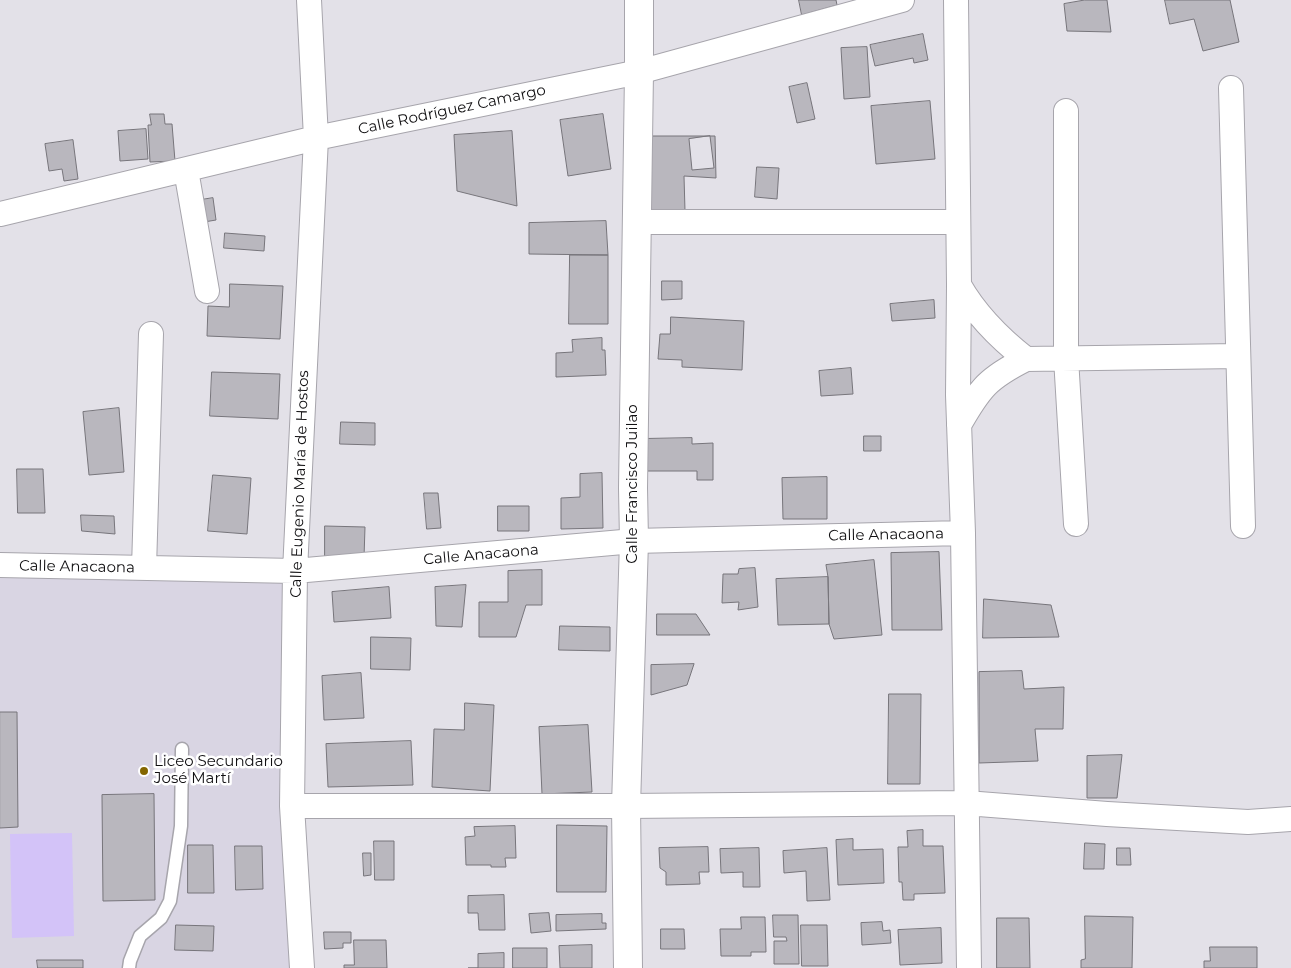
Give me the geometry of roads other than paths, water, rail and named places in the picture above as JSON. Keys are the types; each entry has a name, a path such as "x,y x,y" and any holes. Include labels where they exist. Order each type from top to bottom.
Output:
{"street":[{"name":"Calle Eugenio María de Hostos","path":"302,968 292,806 296,571 316,138 309,0"},
{"name":"Calle Francisco Juilao","path":"628,968 626,806 634,541 633,488 640,72 639,0"},
{"name":"Calle Rodríguez Camargo","path":"0,214 316,138 640,72 902,0"},
{"path":"956,0 959,285 958,426 963,533 969,968"},
{"path":"1231,88 1242,526"},
{"path":"1066,111 1066,358 1076,524"},
{"path":"186,170 207,291"},
{"path":"637,222 958,222"},
{"path":"959,285 967,299 992,331 1026,359"},
{"path":"144,568 151,334"},
{"path":"958,426 974,398 986,384 1003,370 1026,359 1238,356"},
{"name":"Calle Anacaona","path":"0,565 296,571 634,541 963,533"},
{"path":"292,806 966,803 1106,814 1248,822 1291,819"}],"lane":[{"path":"129,968 140,936 161,918 170,901 181,826 182,749"}],"place":[{"name":"Liceo Secundario José Martí","path":"144,771"}]}
